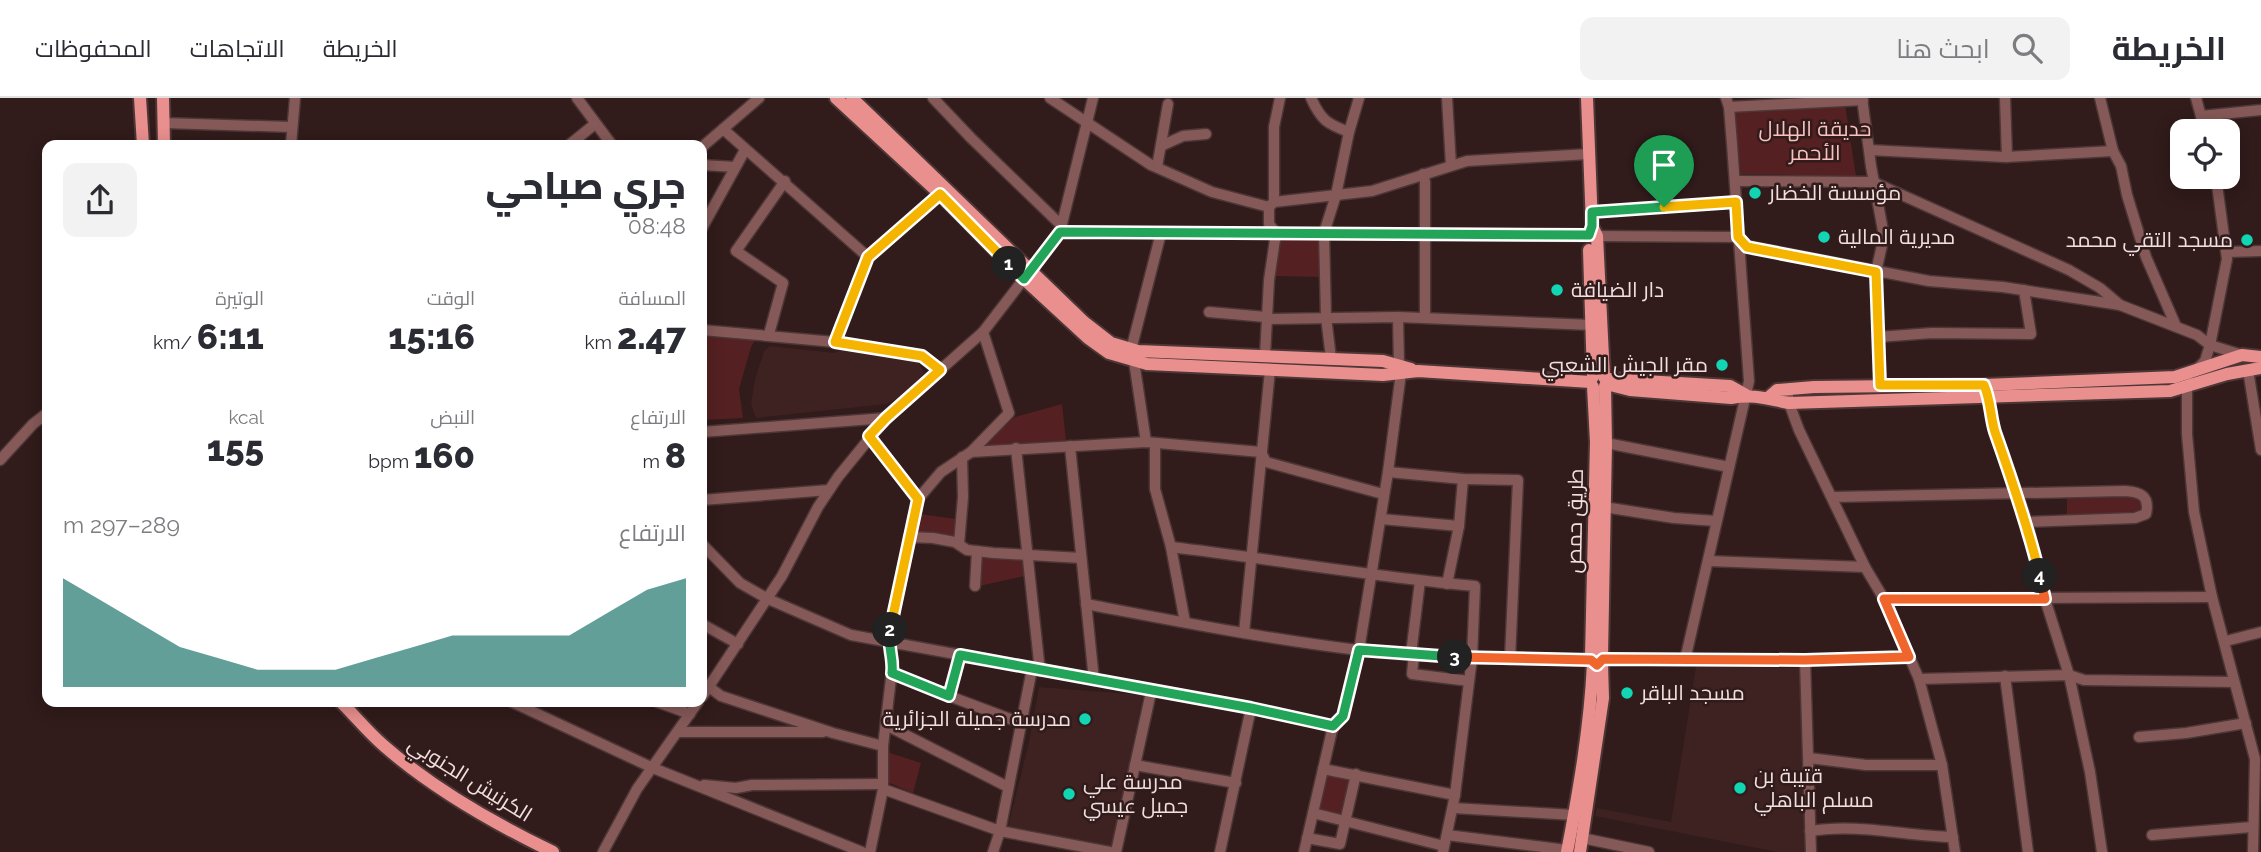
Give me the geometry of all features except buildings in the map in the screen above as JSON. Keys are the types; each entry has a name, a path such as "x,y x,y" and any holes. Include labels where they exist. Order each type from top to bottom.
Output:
{"main road":[{"path":"140,98 143,140"},
{"path":"163,98 164,140"},
{"path":"836,98 943,191"},
{"name":"طريق حمص","path":"1587,98 1600,382 1596,442 1597,660"},
{"path":"854,99 1027,275 1101,337 1147,364 1383,375 1400,369"},
{"name":"طريق حمص","path":"1593,233 1592,325 1606,443 1597,660"},
{"path":"1132,355 1265,356 1383,361 1400,369 1418,371 1600,382 1630,390 1731,398 1769,397 1789,403 1989,398 2110,387 2175,377 2242,355 2261,357"},
{"path":"1769,397 1777,390 1880,385 2110,387 2170,391 2255,369"},
{"path":"1571,852 1597,660"},
{"path":"1571,852 1582,838 1602,698 1597,660"},
{"name":"الكرنيش الجنوبي","path":"346,707 381,743 420,775 481,814 553,852"}],"street":[{"path":"291,140 295,98"},
{"path":"577,98 608,140"},
{"path":"707,143 759,98"},
{"path":"933,98 1061,229 1161,233 1593,233 1738,237 1747,247 1876,272 1929,281 2024,289 2120,305 2197,335 2210,345 2242,355"},
{"path":"1049,98 1157,167 1212,192 1271,204 1372,191 1468,161 1589,153"},
{"path":"707,690 768,599 830,490 869,436 984,332 1061,229 1093,98"},
{"path":"1265,356 1266,318 1276,233 1269,224 1274,127 1280,98"},
{"path":"1311,98 1318,114 1329,125 1349,132"},
{"path":"1331,358 1326,317 1324,233 1359,98"},
{"path":"1447,98 1451,166"},
{"path":"2005,98 2007,157"},
{"path":"2100,98 2113,152 2121,166 2146,257 2176,326"},
{"path":"2196,98 2202,119"},
{"path":"1685,660 1746,396 1749,361 1728,103 1863,99 1873,182 1884,236 1876,272 1880,385"},
{"path":"1157,167 1168,104"},
{"path":"2201,116 2261,110"},
{"path":"164,122 291,127"},
{"path":"575,140 595,124"},
{"path":"723,129 868,257"},
{"path":"1161,146 1183,136 1206,134"},
{"path":"707,219 745,150"},
{"path":"1870,150 2007,157 2113,152"},
{"path":"707,165 735,167"},
{"path":"1423,174 1426,235 1425,318"},
{"path":"769,334 783,283 736,251 785,181"},
{"path":"1735,181 1873,182 2069,271 2100,288 2120,305"},
{"path":"2218,189 2227,259 2210,345 2204,361 2187,387 2187,434 2194,512 2234,682 2258,754 2258,809 2252,827 2253,852"},
{"path":"835,342 868,257 943,191"},
{"path":"1592,212 1736,202"},
{"path":"1161,233 1132,355 1150,443 1155,489 1171,547 1185,622"},
{"path":"2227,252 2261,251"},
{"path":"1878,337 1932,332 2031,334 2024,289"},
{"path":"1209,312 1266,318 1398,317 1592,325"},
{"path":"1304,852 1333,726 1343,716 1359,650 1388,472 1400,369 1398,317"},
{"path":"707,330 769,334 922,356 940,370"},
{"path":"870,852 883,786 883,746 893,661 888,641 918,499 941,472 967,454 1009,413 984,332"},
{"path":"2255,369 2261,450"},
{"path":"1244,633 1270,370"},
{"path":"1984,385 1994,428 2027,522 2045,599 2068,675 2090,772 2102,852"},
{"path":"1787,389 1799,430 1865,567 1884,599 1919,679 1942,765 1955,852"},
{"path":"0,460 42,417"},
{"path":"707,432 886,418"},
{"path":"869,436 918,499"},
{"path":"967,454 1016,448 1150,443 1261,452"},
{"path":"1606,443 1729,467"},
{"path":"1070,446 1094,681"},
{"path":"993,852 1000,831 1021,723 1036,670 1028,556 1016,448"},
{"path":"1261,452 1266,462 1383,494"},
{"path":"959,544 967,454"},
{"path":"1388,472 1463,479 1518,480 1510,659"},
{"path":"1447,584 1459,526 1463,479"},
{"path":"707,500 830,490"},
{"path":"1833,497 2139,492 2145,496 2148,505 2146,514 2135,519 2027,522"},
{"path":"1604,507 1674,518 1716,521"},
{"path":"1381,519 1459,526"},
{"path":"909,537 933,538 959,544 967,550 1081,558"},
{"path":"1171,547 1251,556 1372,575 1475,586 1472,658 1455,795 1443,849 1347,820 1313,813"},
{"path":"707,549 740,583 768,599 851,635 1151,692 1251,708 1333,726"},
{"path":"975,586 977,551"},
{"path":"1709,561 1865,567"},
{"path":"1420,581 1412,674 1469,681"},
{"path":"1884,599 2213,597"},
{"path":"1086,604 1244,633 1359,650 1472,658 1805,660 1909,657"},
{"path":"707,627 737,644"},
{"path":"2226,641 2261,632"},
{"path":"949,696 960,655"},
{"path":"1805,660 1811,852"},
{"path":"892,673 1021,723"},
{"path":"1919,679 2068,675 2084,680 2234,682"},
{"path":"2005,676 2028,852"},
{"path":"709,687 721,696 830,732 883,746"},
{"path":"1116,852 1151,692"},
{"path":"523,707 653,768 862,852"},
{"path":"671,707 690,714"},
{"path":"603,852 637,789 695,707"},
{"path":"1220,852 1251,708"},
{"path":"2139,737 2186,733 2246,723"},
{"path":"886,725 1008,787"},
{"path":"678,732 830,732"},
{"path":"1809,758 1866,765 1942,765"},
{"path":"1135,765 1236,783"},
{"path":"1323,769 1455,795"},
{"path":"1307,838 1340,844 1356,774"},
{"path":"694,784 736,788 752,785 883,786 1000,831 1110,852"},
{"path":"1452,808 1574,815"},
{"path":"2152,835 2252,827"},
{"path":"1810,831 1866,828 1953,837"},
{"path":"1447,835 1571,852"},
{"path":"1582,838 1649,852"}],"shaded area":[{"path":"770,346 834,353 845,348 917,358 924,373 900,398 886,404 756,418 751,404 755,379 764,351"},
{"path":"1696,667 1800,668 1805,769 1805,852 1777,852 1595,816 1597,808 1671,822"},
{"path":"1039,687 1143,695 1112,847 1008,827 1029,742"}],"green space":[{"name":"حديقة الهلال الأحمر","path":"1845,104 1856,176 1741,174 1734,111"},
{"path":"1278,234 1324,236 1323,277 1276,276"},
{"path":"707,336 757,337 751,347 739,389 743,418 707,420"},
{"path":"1062,404 1066,441 982,446 1015,417"},
{"path":"2130,494 2141,498 2143,509 2138,513 2067,516 2067,495"},
{"path":"920,514 956,519 954,539 914,532"},
{"path":"981,555 1022,559 1025,576 979,586"},
{"path":"887,752 921,763 913,793 885,781"},
{"path":"1327,772 1353,777 1344,817 1318,812"}],"place":[{"name":"مؤسسة الخضار","path":"1755,193"},
{"name":"مديرية المالية","path":"1824,237"},
{"name":"مسجد التقي محمد","path":"2247,240"},
{"name":"دار الضيافة","path":"1557,290"},
{"name":"مقر الجيش الشعبي","path":"1722,365"},
{"name":"مسجد الباقر","path":"1627,693"},
{"name":"مدرسة جميلة الجزائرية","path":"1085,719"},
{"name":"قتيبة بن مسلم الباهلي","path":"1740,788"},
{"name":"مدرسة علي جميل عيسي","path":"1069,794"}],"route":[{"path":"940,194 1024,279 1060,232 1589,235 1592,212 1664,207 1736,202 1738,237 1747,247 1876,272 1880,385 1984,385 1994,428 2027,522 2045,599 1884,599 1909,657 1805,660 1603,659 1597,665 1591,660 1472,658 1359,650 1343,716 1333,726 1251,708 1151,692 960,655 949,696 892,673 893,661 888,641 918,499 869,436 940,370 922,356 835,342 868,257 940,194"}]}
